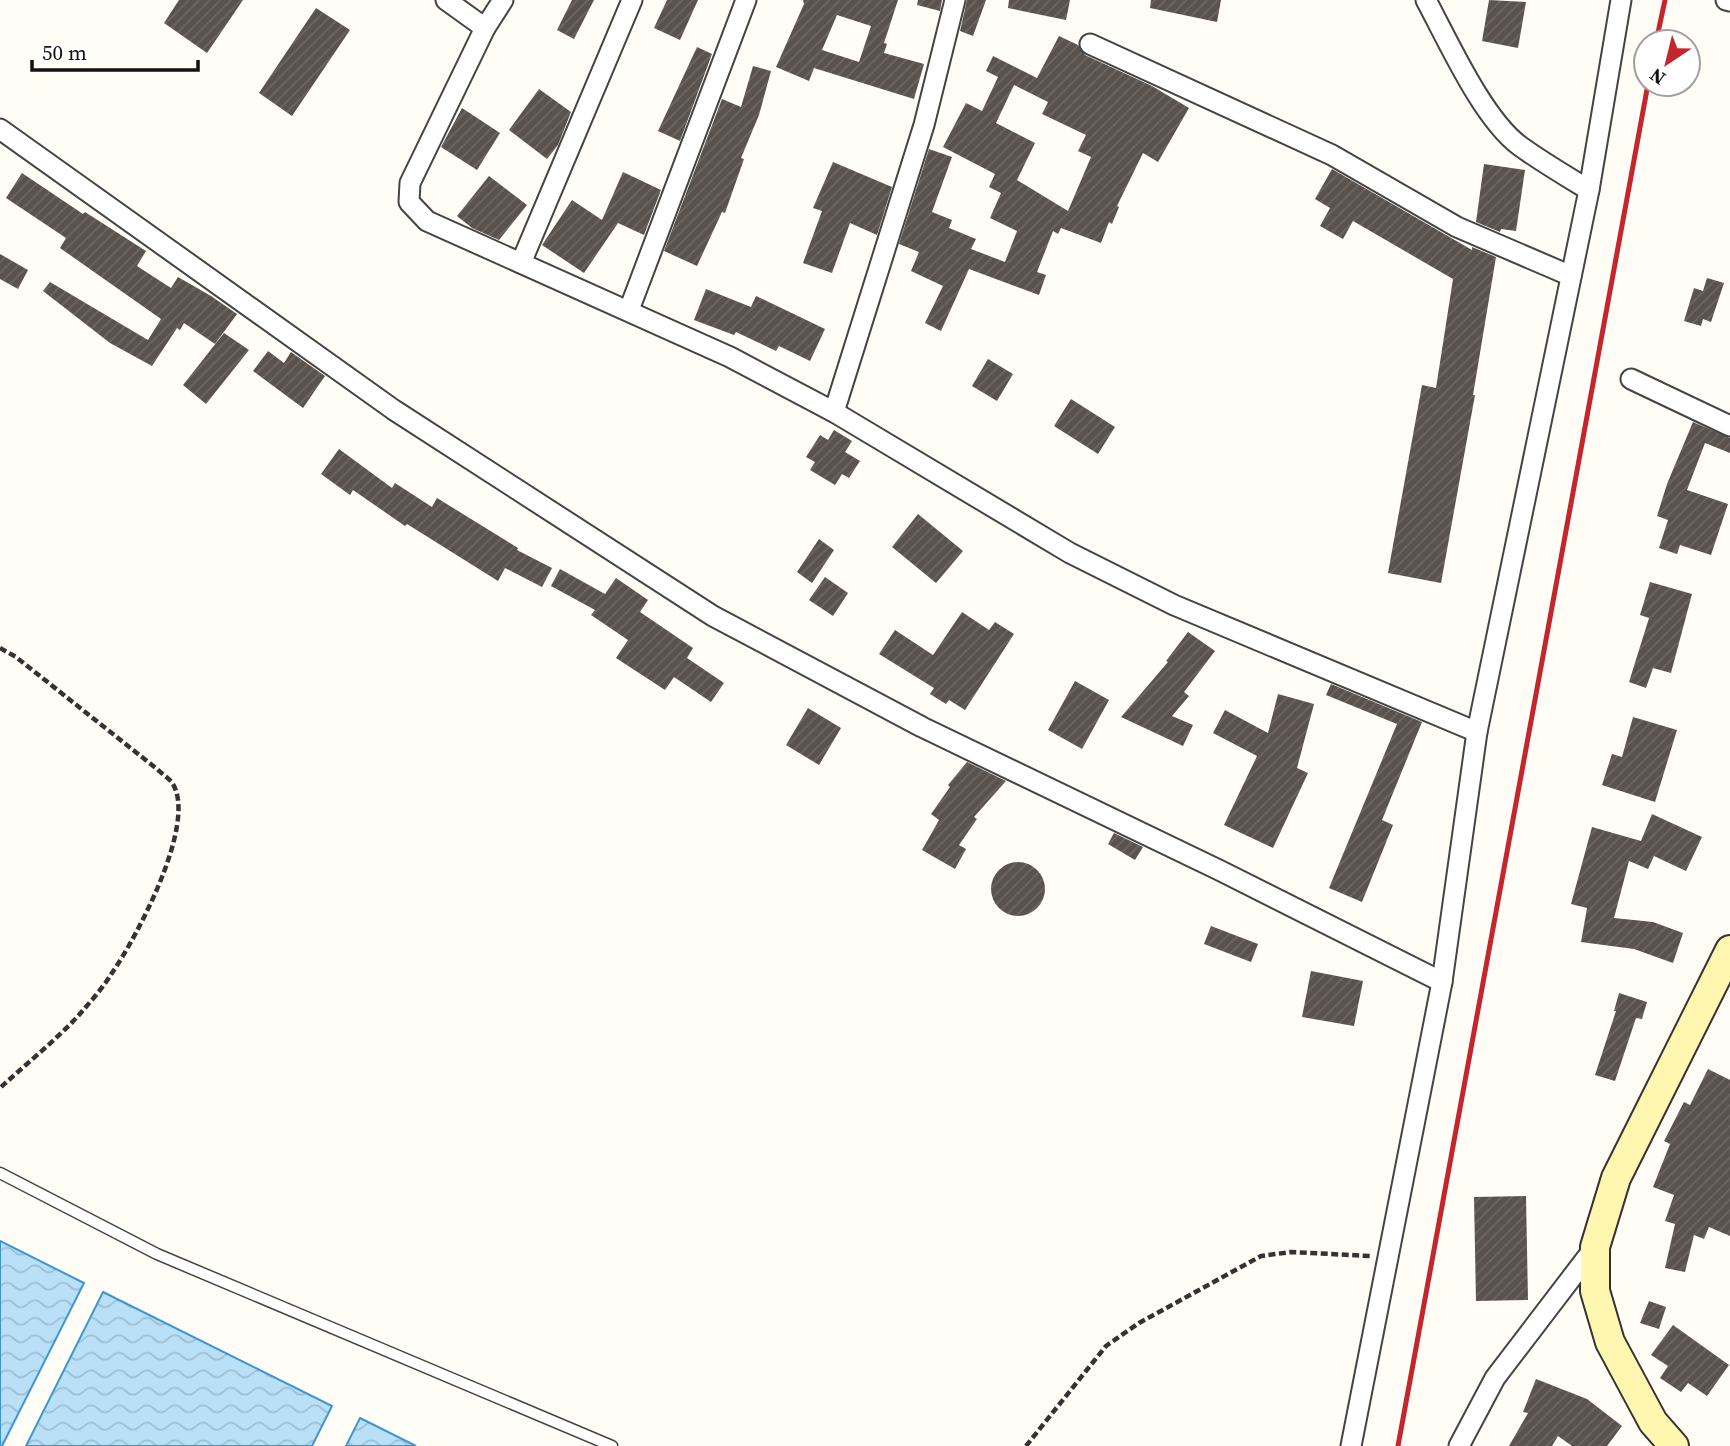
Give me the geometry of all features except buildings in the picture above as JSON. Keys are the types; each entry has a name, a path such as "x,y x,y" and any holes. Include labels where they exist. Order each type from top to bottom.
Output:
{"street":[{"path":"446,0 485,28"},
{"path":"503,0 485,28 410,183 409,202 427,220 730,357 834,412 1070,553 1174,605 1477,732"},
{"path":"521,263 632,0"},
{"path":"629,310 746,0"},
{"path":"834,412 924,124 955,0"},
{"path":"1426,0 1460,64 1491,114 1509,136 1519,146 1589,190"},
{"path":"1351,1446 1442,982 1477,732 1589,190 1621,0"},
{"path":"1090,44 1332,155 1457,227 1571,276"},
{"path":"0,129 394,410 713,616 922,726 1209,864 1442,982"},
{"path":"1631,379 1730,426"},
{"path":"1674,1446 1653,1422 1610,1342 1595,1291 1595,1247 1616,1178 1730,950"},
{"path":"1459,1446 1495,1378 1595,1247"}],"lane":[{"path":"0,1173 157,1254 612,1446"}],"path":[{"path":"0,648 16,657 158,769 173,785 178,808 174,839 160,883 136,934 111,975 77,1016 0,1088"},
{"path":"1026,1446 1105,1346 1139,1323 1261,1255 1291,1252 1388,1257"}],"water":[{"path":"0,1241 84,1283 2,1446 0,1446"},
{"path":"103,1292 332,1406 312,1446 26,1446"},
{"path":"360,1418 416,1446 346,1446"}],"railway":[{"path":"1659,28 1665,0"},
{"path":"1398,1446 1645,98"}]}
